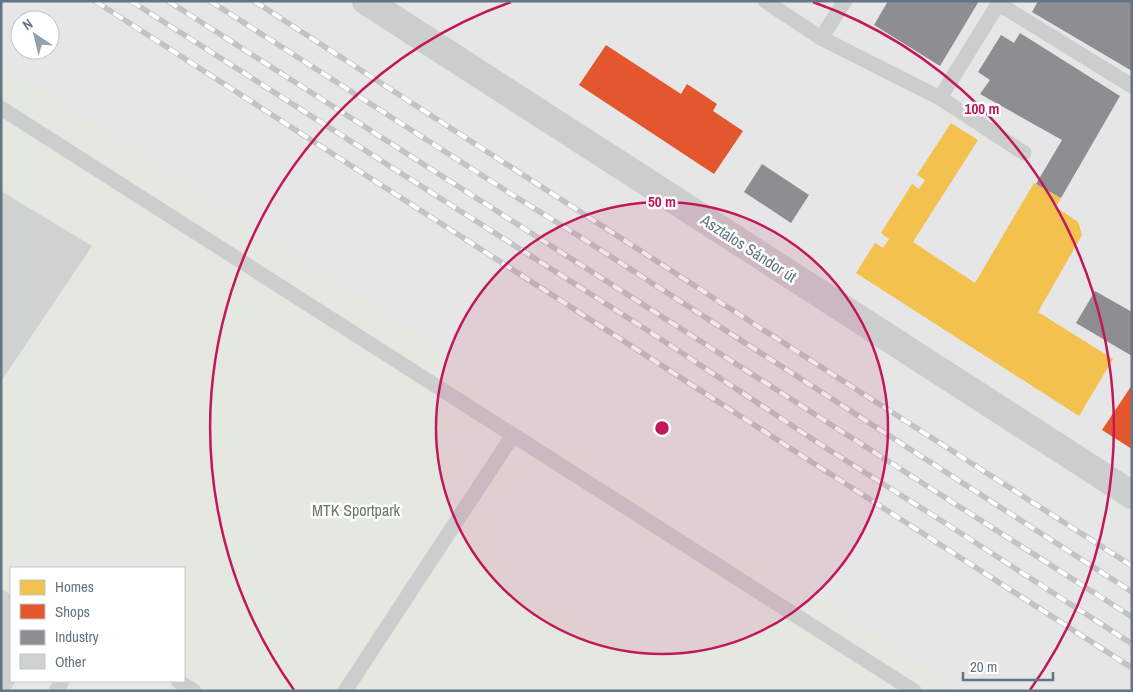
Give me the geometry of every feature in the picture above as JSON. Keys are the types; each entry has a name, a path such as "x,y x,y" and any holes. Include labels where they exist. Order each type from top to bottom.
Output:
{"street":[{"name":"Asztalos Sándor út","path":"366,1 1132,495"}],"lane":[{"path":"765,1 821,38 940,98 1024,153"},
{"path":"821,38 845,1"},
{"path":"940,98 999,2 1132,86"},
{"path":"1,108 914,691"},
{"path":"345,691 513,435"},
{"path":"180,682 194,691"}],"shaded area":[{"path":"1,1 1132,1 1132,691 962,691 1,62"}],"green space":[{"name":"MTK Sportpark","path":"1,62 962,691 1,691"}],"building: Homes":[{"path":"951,123 978,140 913,242 975,283 1034,183 1061,198 1056,207 1078,222 1082,235 1038,312 1113,359 1079,416 856,273 875,243 883,248 889,239 881,233 912,184 919,189 925,180 917,175"}],"building: Shops":[{"path":"606,45 681,94 687,84 717,104 713,111 743,131 714,174 579,85"},
{"path":"1132,385 1132,449 1102,430"}],"building: Industry":[{"path":"888,1 979,1 940,66 874,25"},
{"path":"1038,1 1132,1 1132,71 1032,12"},
{"path":"1020,33 1120,96 1061,198 1036,184 1062,140 980,94 990,80 978,72 1001,35 1014,43"},
{"path":"762,164 809,195 791,223 744,192"},
{"path":"1095,291 1132,312 1132,356 1076,323"}],"building: Other":[{"path":"1,191 92,246 1,381"},
{"path":"1,588 10,594 10,682 15,682 9,691 1,691"}],"railway":[{"path":"95,1 1132,668"},
{"path":"131,1 647,330 826,448 1132,644"},
{"path":"168,1 1132,617"},
{"path":"210,1 1132,592"},
{"path":"254,1 1132,566"}]}
